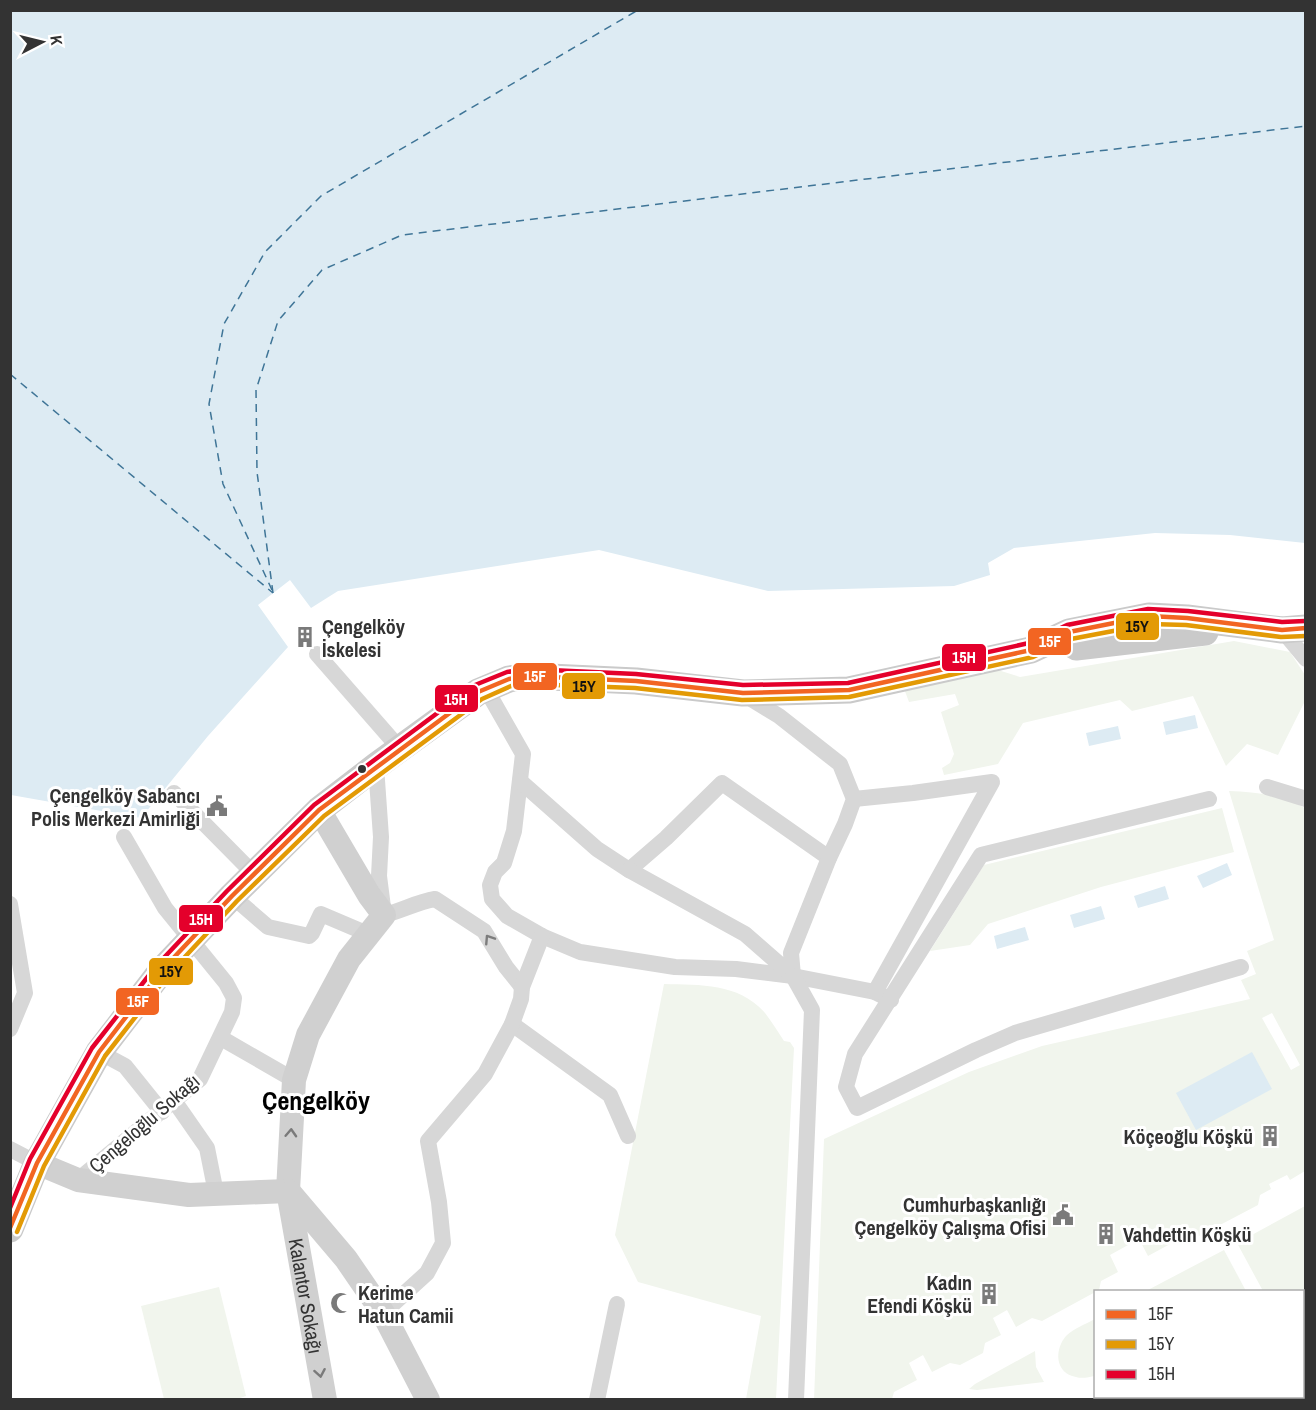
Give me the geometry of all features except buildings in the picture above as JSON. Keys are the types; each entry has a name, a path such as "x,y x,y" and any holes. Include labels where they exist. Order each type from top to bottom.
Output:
{"main road":[{"path":"10,1229 37,1162 99,1052 162,970 232,896 319,810 376,766 486,689 528,676 636,681 742,693 849,690 1012,654 1191,633 1284,629"}],"street":[{"path":"1284,629 1305,659"},
{"path":"317,654 400,749"},
{"path":"486,689 523,754 514,831 504,863 495,872 490,885 492,899 507,916 542,936 580,952 675,967 736,969 793,976 875,992 891,1000"},
{"path":"742,693 779,716 840,764 854,799 791,953 793,976"},
{"path":"376,766 381,837 379,876 384,915"},
{"path":"520,781 597,849 629,870 745,934 793,976 812,1010 796,1400"},
{"path":"854,799 992,782 875,992"},
{"path":"629,870 666,838 722,783 829,858"},
{"path":"1267,788 1305,799"},
{"path":"174,793 255,875"},
{"path":"1209,799 981,855 855,1054 846,1087 857,1108 1015,1033 1241,967"},
{"path":"319,810 369,895 384,915"},
{"path":"124,837 165,908 190,941"},
{"path":"232,896 268,927 309,936 321,914 368,936"},
{"path":"384,915 420,901 435,899 484,931 506,967 522,987"},
{"path":"10,904 25,993 10,1029"},
{"name":"Kalantor Sokağı","path":"325,1400 288,1191 294,1080 308,1035 349,960 384,915"},
{"path":"383,1313 428,1273 443,1243 439,1202 428,1141 485,1074 512,1024 521,999 522,987 542,936"},
{"name":"Çengeloğlu Sokağı","path":"78,1180 200,1079 221,1038 232,1012 234,998 220,975 190,941"},
{"path":"512,1024 610,1095 628,1136"},
{"path":"221,1038 294,1080"},
{"path":"99,1052 125,1066 207,1148 216,1193"},
{"path":"10,1149 78,1180 189,1195 288,1191 346,1259 383,1313 428,1400"},
{"path":"597,1400 617,1304"}],"shaded area":[{"path":"10,11 1305,11 1305,543 1230,535 1155,533 1014,548 988,563 990,575 954,586 768,591 599,550 338,591 311,608 290,580 258,605 288,647 208,736 141,818 11,795"},
{"path":"1234,641 1290,652 1305,675 1306,699 1278,755 1247,744 1226,766 1193,696 1132,711 1120,700 1023,723 998,764 944,775 942,768 950,763 954,754 941,712 959,705 955,694 909,702 903,686 985,666 1020,677"},
{"path":"1195,715 1198,728 1166,735 1163,722"},
{"path":"1118,726 1121,739 1089,746 1086,733"},
{"name":"Cumhurbaşkanlığı Çengelköy Çalışma Ofisi","path":"1229,791 1268,795 1305,808 1305,1171 1290,1180 1287,1175 1269,1184 1271,1189 1260,1195 1258,1205 1182,1245 1172,1243 1148,1256 1139,1239 1110,1255 1118,1272 1101,1281 1099,1290 1094,1290 1094,1293 1042,1321 1032,1318 1016,1327 1007,1310 993,1318 1001,1335 985,1343 983,1353 960,1365 950,1363 932,1372 923,1355 909,1363 917,1380 894,1392 892,1399 814,1400 824,1139 969,1072 1042,1046 1250,999 1241,980 1256,974 1247,951 1274,940","holes":["1272,1013 1300,1065 1291,1070 1262,1018"]},
{"path":"1222,808 1234,852 1101,887 988,924 970,945 930,951 984,865"},
{"path":"1227,863 1232,875 1203,888 1197,876"},
{"path":"1165,886 1169,899 1138,908 1134,896"},
{"path":"1101,906 1105,919 1074,928 1070,915"},
{"path":"1025,927 1029,940 997,949 994,936"},
{"path":"664,984 719,988 743,996 765,1013 784,1041 790,1042 794,1048 776,1399 746,1399 761,1316 638,1282 615,1235"},
{"path":"1252,1052 1272,1089 1196,1130 1176,1093"},
{"path":"1305,1206 1306,1331 1304,1334 1304,1290 1262,1290 1237,1243"},
{"path":"1224,1250 1245,1290 1148,1290"},
{"path":"219,1287 246,1396 234,1400 164,1399 141,1306"},
{"path":"1094,1320 1094,1376 1081,1378 1069,1375 1060,1366 1058,1354 1062,1342 1073,1331"},
{"path":"1035,1351 1036,1367 1044,1382 969,1389 975,1384"},
{"path":"1110,1398 1254,1398 1253,1400 1101,1399"}],"ferry route":[{"path":"272,590 223,484 209,404 224,324 265,252 321,196 638,10"},
{"path":"273,593 257,472 256,390 278,321 322,270 402,235 1306,126"},
{"path":"10,374 273,593"}],"transit line":[{"name":"15H","path":"10,1208 30,1159 92,1048 157,965 227,891 314,805 475,685 507,672 528,669 636,674 743,685 848,683 1029,643 1067,625 1148,609 1188,611 1282,622 1305,621"},
{"name":"15F","path":"10,1228 37,1163 99,1052 162,970 232,896 319,810 478,692 509,679 528,676 636,681 743,693 849,690 1031,650 1069,632 1149,616 1187,618 1282,630 1306,628"},
{"name":"15Y","path":"17,1232 44,1166 105,1056 168,975 237,901 324,816 482,699 511,686 528,684 635,688 742,700 849,697 1033,657 1071,639 1150,624 1186,625 1281,637 1306,636"}],"place":[{"name":"Çengelköy İskelesi","path":"305,637"},
{"name":"Çengelköy Sabancı Polis Merkezi Amirliği","path":"217,806"},
{"name":"Köçeoğlu Köşkü","path":"1270,1136"},
{"name":"Cumhurbaşkanlığı Çengelköy Çalışma Ofisi","path":"1063,1215"},
{"name":"Vahdettin Köşkü","path":"1106,1234"},
{"name":"Kadın Efendi Köşkü","path":"989,1294"},
{"name":"Kerime Hatun Camii","path":"341,1303"}],"district":[{"name":"Çengelköy","path":"316,1100"}]}
